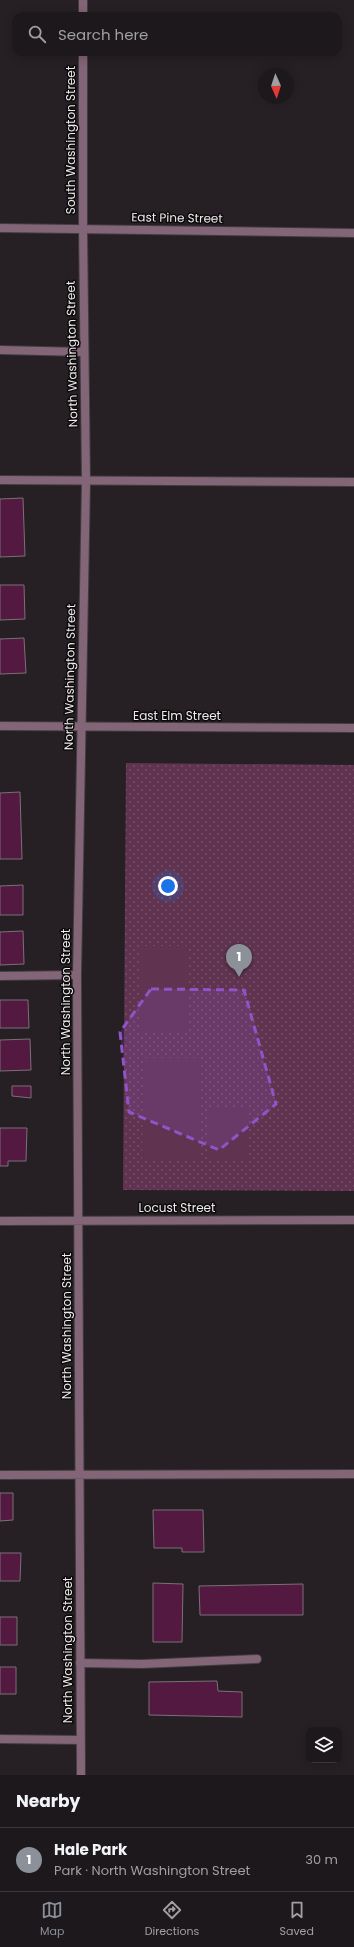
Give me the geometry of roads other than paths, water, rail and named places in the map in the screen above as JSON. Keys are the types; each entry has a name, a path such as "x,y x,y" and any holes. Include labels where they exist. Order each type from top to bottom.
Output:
{"street":[{"path":"83,0 83,12"},
{"name":"South Washington Street","path":"83,56 83,228"},
{"name":"East Pine Street","path":"0,228 354,233"},
{"name":"North Washington Street","path":"81,1775 77,975 86,481 83,228"},
{"path":"0,350 84,352"},
{"path":"0,480 354,482"},
{"name":"East Elm Street","path":"0,726 354,728"},
{"path":"0,976 77,975"},
{"name":"Locust Street","path":"0,1221 354,1220"},
{"path":"0,1475 354,1474"},
{"path":"80,1663 164,1664 257,1659"},
{"path":"0,1739 80,1740"}],"place":[{"name":"Hale Park","path":"239,977"}]}
